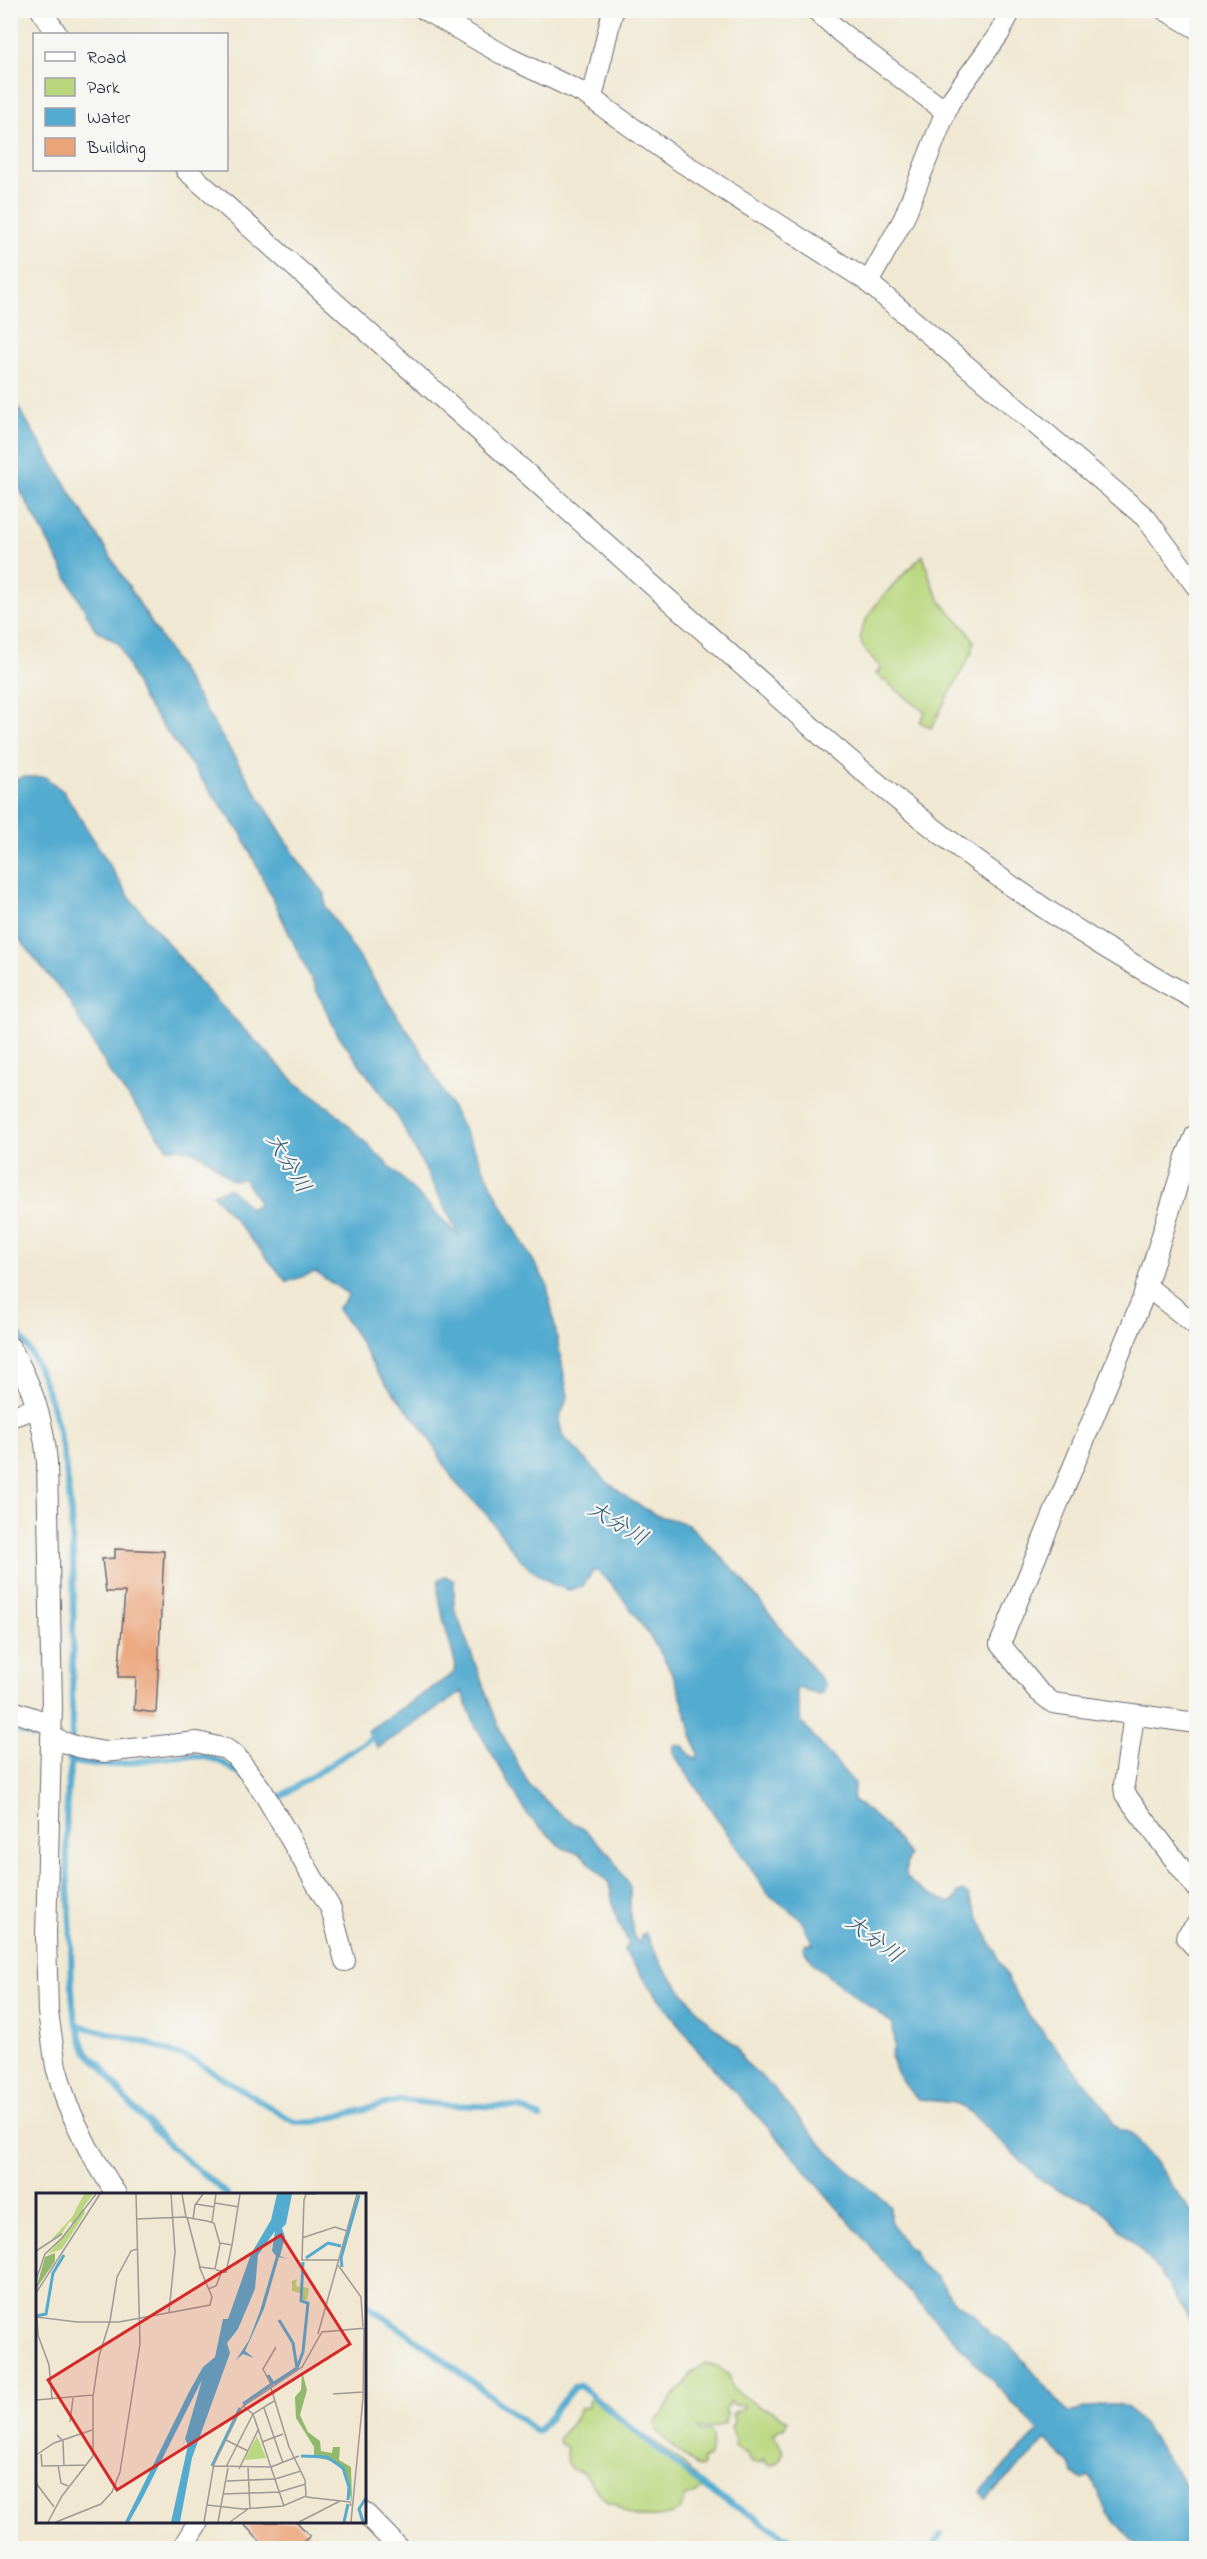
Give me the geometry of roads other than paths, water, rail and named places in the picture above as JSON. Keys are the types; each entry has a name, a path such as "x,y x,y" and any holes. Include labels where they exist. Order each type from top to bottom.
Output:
{"street":[{"path":"41,10 56,33"},
{"path":"425,10 501,54 554,77 592,98 675,158 868,282 1146,518 1197,586"},
{"path":"592,98 613,10"},
{"path":"816,10 840,32 945,111"},
{"path":"868,282 904,218 945,111 970,72 999,34 1011,10"},
{"path":"1165,10 1197,28"},
{"path":"187,171 824,738 915,816 1063,923 1197,1000"},
{"path":"1197,1134 1186,1157 1146,1286 1124,1347 1000,1644 1047,1700 1061,1704 1197,1723"},
{"path":"1146,1286 1197,1324"},
{"path":"10,1347 25,1373 37,1408 44,1434 47,1462 51,1731 46,1992 50,2031 59,2079 72,2117 115,2193"},
{"path":"10,1418 37,1408"},
{"path":"10,1710 78,1748 104,1752 197,1742 226,1749 237,1756 262,1790 327,1900 345,1961"},
{"path":"1134,1715 1125,1794 1197,1888"},
{"path":"1197,1925 1186,1937 1197,1948"},
{"path":"366,2514 399,2548"},
{"path":"182,2548 197,2523"}],"water":[{"name":"大分川","path":"11,396 300,863 325,894 325,906 421,1051 476,1152 502,1206 547,1285 568,1396 559,1420 562,1435 606,1481 630,1500 656,1515 688,1524 738,1574 825,1685 822,1693 818,1695 799,1687 796,1690 801,1722 854,1783 853,1801 884,1825 903,1847 909,1856 906,1875 913,1884 950,1903 954,1901 958,1893 963,1891 968,1895 1011,1985 1028,2014 1109,2112 1113,2124 1119,2130 1132,2134 1156,2163 1196,2219 1196,2330 1159,2270 1107,2215 1090,2201 1059,2191 1043,2182 970,2112 955,2103 918,2099 905,2086 893,2065 891,2055 894,2047 893,2024 814,1964 803,1948 805,1944 813,1944 800,1918 768,1894 673,1753 674,1745 683,1746 690,1755 697,1759 698,1754 674,1678 650,1636 625,1602 603,1576 594,1570 583,1586 569,1590 554,1585 530,1569 487,1515 454,1481 424,1430 379,1375 354,1332 337,1309 349,1295 315,1272 287,1282 213,1194 229,1188 251,1209 259,1202 244,1179 231,1180 217,1166 195,1152 168,1148 112,1076 67,998 11,929 11,781 23,777 45,777 64,792 130,898 211,995 295,1082 335,1112 460,1237 398,1117 337,1033 241,833 142,698 119,644 95,629 11,473"},
{"path":"445,1576 454,1581 454,1607 499,1728 529,1785 562,1816 586,1831 610,1855 630,1887 630,1916 635,1939 640,1943 641,1935 645,1933 663,1967 704,2018 737,2047 743,2060 771,2086 829,2153 890,2206 890,2221 906,2246 912,2249 921,2265 937,2277 955,2303 974,2313 990,2335 1009,2344 1069,2413 1103,2404 1118,2404 1126,2407 1143,2424 1196,2500 1196,2548 1139,2548 1107,2513 1093,2481 1088,2477 1083,2480 1073,2474 1071,2465 1046,2440 986,2499 980,2492 1039,2431 903,2285 776,2136 702,2056 623,1950 629,1944 615,1914 609,1883 581,1854 563,1848 529,1817 475,1725 462,1692 378,1748 367,1731 453,1674 456,1666 438,1593 439,1579"}],"waterway":[{"path":"10,1322 35,1361 52,1406 64,1454 73,1557 72,1761 89,1765 107,1765 199,1756 219,1761 244,1777"},
{"path":"10,1727 34,1737"},
{"path":"271,1792 280,1797 376,1735"},
{"path":"69,1759 72,1761 66,1827 72,1995 77,2025 147,2043 197,2062 294,2122 315,2122 401,2100 444,2105 519,2107 541,2118"},
{"path":"77,2025 86,2051 101,2065 125,2099 171,2147 226,2193"},
{"path":"366,2304 428,2348 536,2431 574,2387 580,2386 708,2490 806,2548"},
{"path":"933,2548 941,2535"}]}
